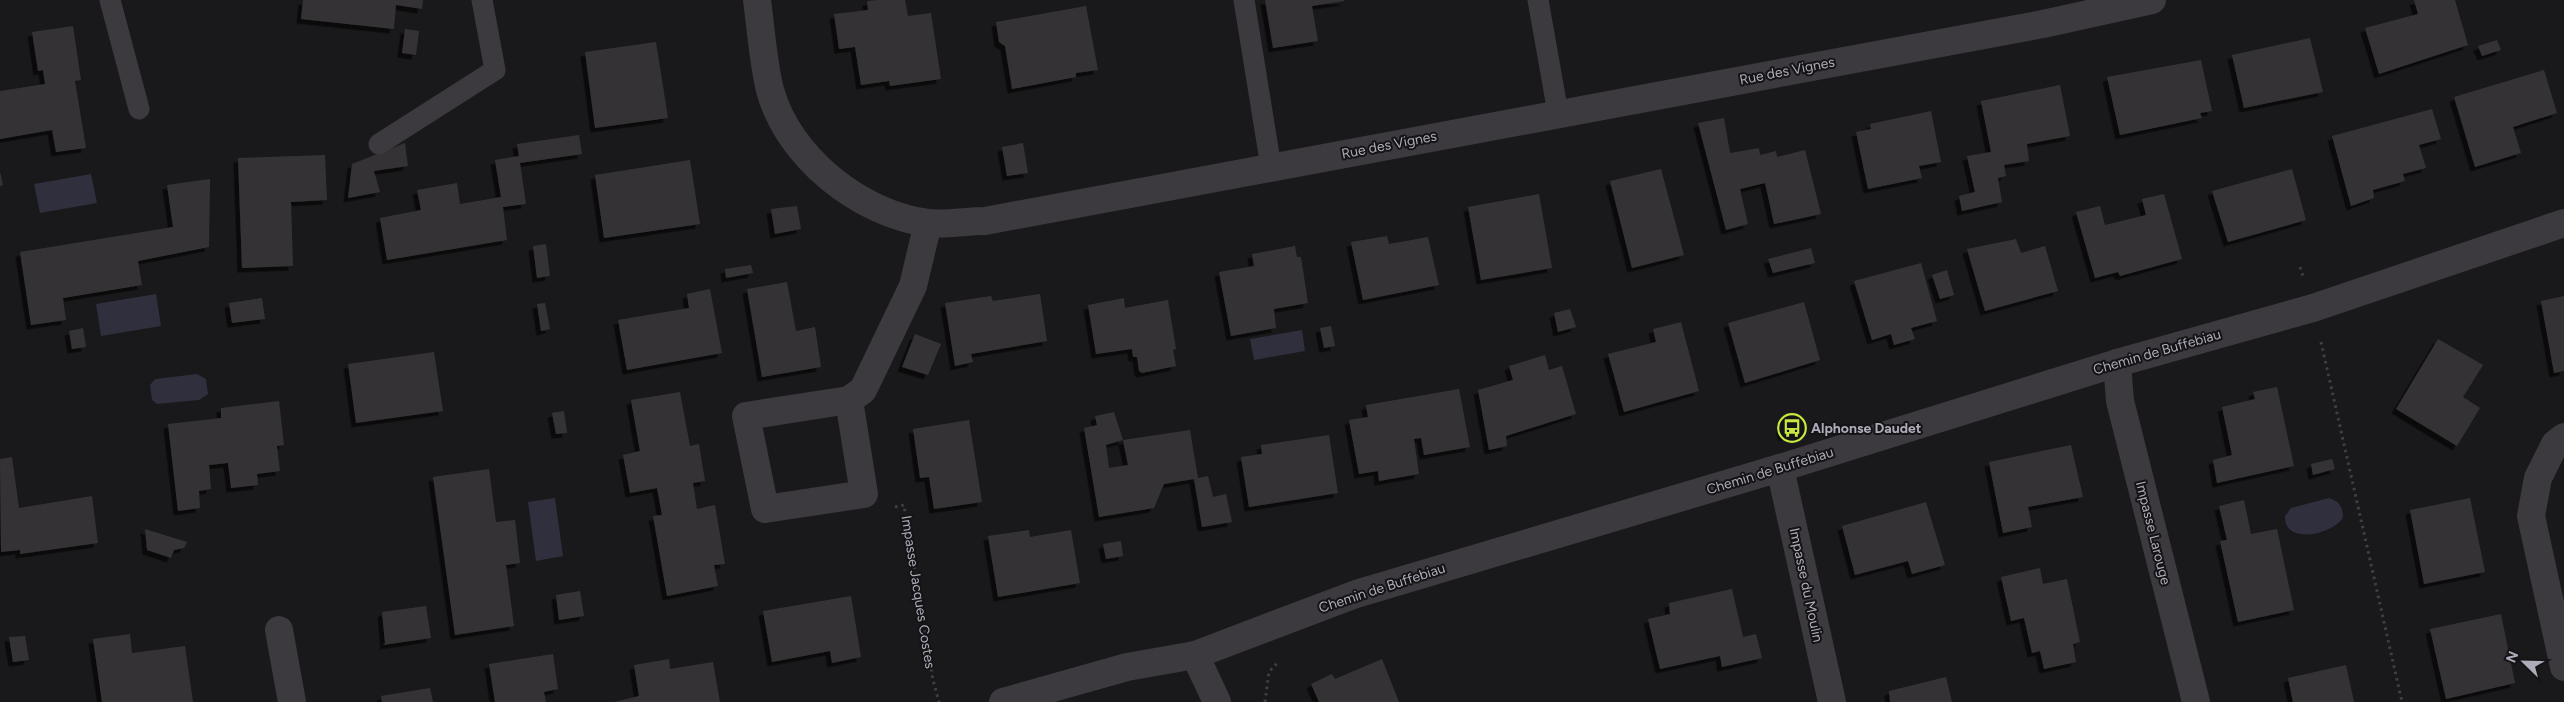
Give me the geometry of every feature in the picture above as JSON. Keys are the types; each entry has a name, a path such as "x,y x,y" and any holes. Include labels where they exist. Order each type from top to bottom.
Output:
{"street":[{"name":"Rue des Vignes","path":"757,0 770,91 790,137 820,170 849,193 890,212 928,223 985,221 2043,24 2152,0"},
{"path":"849,400 864,494 765,509 746,416 849,400 863,390 913,286 928,223"},
{"name":"Chemin de Buffebiau","path":"1003,702 1127,667 1195,655 1356,594 1780,468 2117,363 2313,308 2564,223"},
{"name":"Impasse Larouge","path":"2117,363 2120,402 2196,702"},
{"path":"2564,437 2555,444 2538,478 2531,516 2564,667"},
{"name":"Impasse du Moulin","path":"1780,468 1832,702"},
{"path":"279,630 292,702"},
{"path":"1195,655 1217,702"}],"lane":[{"path":"110,0 139,109"},
{"path":"378,144 495,70 482,0"},
{"path":"1244,0 1271,167"},
{"path":"1538,0 1558,114"}],"path":[{"path":"2300,266 2313,308 2402,702"},
{"name":"Impasse Jacques Costes","path":"864,494 867,511 904,505 933,680 939,702"}],"water":[{"path":"91,174 97,203 40,213 34,184"},
{"path":"156,294 161,326 101,336 96,304"},
{"path":"1302,330 1305,351 1254,360 1250,339"},
{"path":"197,374 206,379 208,394 199,400 157,404 152,400 150,385 155,379"},
{"path":"555,498 563,556 536,561 528,502"},
{"path":"2329,498 2341,507 2343,517 2339,523 2322,532 2311,534 2293,532 2287,526 2285,516 2291,508"}],"building":[{"path":"303,0 423,0 422,9 396,5 394,29 301,19"},
{"path":"905,0 908,16 931,13 941,79 890,86 889,81 861,85 855,47 839,49 834,14 868,10 867,1"},
{"path":"1265,0 1345,1 1312,6 1318,41 1273,48"},
{"path":"2414,0 2455,0 2468,45 2379,74 2365,28 2418,14"},
{"path":"1086,6 1098,70 1076,73 1076,77 1012,89 1005,46 999,42 996,22"},
{"path":"73,26 81,80 75,81 86,148 56,152 52,130 0,139 0,91 45,84 43,70 38,71 32,32"},
{"path":"405,29 419,31 416,55 402,53"},
{"path":"2310,38 2323,92 2244,108 2232,55"},
{"path":"2497,40 2501,50 2482,56 2478,46"},
{"path":"656,42 668,118 595,128 585,52"},
{"path":"2201,60 2212,111 2200,113 2202,118 2120,135 2107,77"},
{"path":"2544,70 2557,113 2513,127 2521,153 2475,167 2454,97"},
{"path":"2060,85 2070,136 2027,144 2029,161 2004,165 2006,176 1998,178 2002,202 1962,211 1959,196 1975,192 1967,156 1991,152 1981,101"},
{"path":"2432,109 2441,139 2419,145 2426,168 2403,174 2405,181 2373,190 2374,198 2351,206 2332,136"},
{"path":"1931,111 1941,162 1919,166 1922,178 1868,189 1856,132 1871,129 1870,124"},
{"path":"1724,118 1730,153 1759,148 1760,155 1776,151 1777,157 1805,150 1821,214 1774,224 1765,183 1740,189 1748,224 1726,230 1698,123"},
{"path":"579,135 582,154 520,163 526,204 503,207 507,240 387,260 380,218 421,210 417,190 457,183 460,204 501,197 495,160 519,156 517,144"},
{"path":"405,143 408,166 374,171 380,192 348,198 352,164"},
{"path":"1023,143 1028,173 1007,176 1002,147"},
{"path":"325,155 327,200 291,202 293,266 242,268 238,158"},
{"path":"690,160 700,224 604,238 595,175"},
{"path":"1661,169 1684,255 1632,268 1610,181"},
{"path":"2292,169 2306,220 2228,242 2212,191"},
{"path":"0,172 3,185 0,186"},
{"path":"210,179 209,247 138,261 142,285 63,298 66,320 31,325 20,252 173,227 167,185"},
{"path":"1539,194 1552,268 1481,280 1468,207"},
{"path":"2164,194 2182,259 2120,276 2118,272 2095,278 2076,212 2100,206 2105,225 2146,215 2142,199"},
{"path":"797,206 801,229 775,234 771,209"},
{"path":"1387,236 1389,244 1428,237 1439,285 1363,300 1351,242"},
{"path":"2016,239 2021,253 2045,246 2058,291 1985,311 1967,249"},
{"path":"546,244 550,276 537,278 533,246"},
{"path":"1295,246 1297,257 1301,257 1308,303 1274,309 1276,328 1231,336 1219,272 1254,266 1252,254"},
{"path":"1811,248 1815,263 1773,273 1768,259"},
{"path":"1921,263 1937,321 1911,328 1915,339 1894,345 1891,334 1872,340 1854,281"},
{"path":"751,265 753,273 726,278 725,269"},
{"path":"1947,270 1954,295 1940,299 1932,275"},
{"path":"787,282 796,331 815,327 821,367 762,377 747,289"},
{"path":"710,289 722,353 627,370 618,320 689,308 687,294"},
{"path":"1040,294 1047,341 971,354 973,362 955,366 945,303 991,296 993,301"},
{"path":"2564,296 2564,371 2554,373 2541,301"},
{"path":"262,298 265,319 232,323 229,303"},
{"path":"1124,298 1125,308 1168,300 1176,349 1173,350 1176,366 1142,373 1139,371 1137,357 1133,357 1132,349 1096,354 1088,305"},
{"path":"1804,302 1820,360 1745,383 1728,323"},
{"path":"545,303 550,329 541,331 537,304"},
{"path":"1570,309 1576,327 1558,332 1554,313"},
{"path":"1681,322 1699,391 1624,412 1608,354 1656,342 1653,329"},
{"path":"1331,326 1335,346 1324,348 1320,328"},
{"path":"83,328 86,347 72,349 69,331"},
{"path":"915,334 941,344 928,375 902,367"},
{"path":"2438,339 2483,365 2463,397 2480,408 2457,446 2396,409"},
{"path":"434,352 443,411 356,423 348,364"},
{"path":"1545,355 1549,370 1562,366 1576,414 1506,436 1507,446 1489,450 1478,390 1513,380 1509,366"},
{"path":"2277,387 2294,466 2217,483 2213,460 2232,455 2222,407 2255,399 2253,392"},
{"path":"1459,389 1470,447 1424,455 1421,438 1414,439 1419,474 1379,481 1378,471 1359,474 1349,420 1368,417 1366,405"},
{"path":"680,392 690,446 699,444 705,481 693,483 697,509 715,505 725,564 714,565 718,586 667,596 653,516 662,515 657,488 630,493 623,455 640,451 631,400"},
{"path":"279,401 284,445 277,446 280,471 257,474 258,485 231,488 228,463 209,465 211,489 199,491 200,508 178,511 168,424 221,418 221,408"},
{"path":"564,411 567,433 556,434 552,413"},
{"path":"1114,412 1123,440 1190,430 1198,478 1208,476 1213,497 1226,494 1232,522 1202,527 1194,479 1164,484 1154,508 1099,517 1084,428 1097,425 1095,416","holes":["1123,440 1128,465 1109,468 1106,445"]},
{"path":"969,420 982,502 934,509 929,477 920,478 913,429"},
{"path":"1802,421 1805,430 1783,437 1780,427"},
{"path":"1329,435 1338,493 1249,507 1241,457 1262,454 1261,445"},
{"path":"2071,445 2083,497 2028,507 2032,527 2003,533 1989,462"},
{"path":"12,457 19,508 92,496 98,543 20,554 20,550 1,552 0,459"},
{"path":"2332,459 2335,469 2313,475 2311,464"},
{"path":"489,469 496,522 515,520 520,563 506,565 514,626 455,635 433,477"},
{"path":"2470,498 2485,572 2424,584 2410,510"},
{"path":"2244,500 2251,534 2277,529 2294,610 2238,622 2220,541 2227,540 2219,506"},
{"path":"1926,502 1945,565 1912,574 1908,561 1855,575 1842,526"},
{"path":"145,529 187,542 184,548 174,550 171,558 147,550"},
{"path":"1029,530 1030,537 1071,530 1080,583 998,597 988,536"},
{"path":"1121,541 1123,556 1106,559 1103,544"},
{"path":"2040,568 2043,584 2067,579 2080,642 2073,644 2076,662 2044,669 2040,651 2032,653 2024,618 2011,621 2001,577"},
{"path":"1732,589 1743,637 1756,634 1762,658 1722,667 1720,656 1660,669 1648,619 1670,614 1669,603"},
{"path":"580,591 584,616 559,620 556,595"},
{"path":"851,596 861,657 832,663 830,651 772,662 763,611"},
{"path":"426,606 431,638 383,645 385,643 382,612"},
{"path":"2501,614 2515,683 2446,699 2430,629"},
{"path":"130,634 132,653 185,646 193,702 102,702 93,639"},
{"path":"25,636 29,660 13,662 9,637"},
{"path":"553,654 558,689 544,692 546,702 495,702 489,664"},
{"path":"669,659 670,669 713,662 720,702 614,702 639,696 634,665"},
{"path":"1382,659 1399,702 1319,702 1311,684 1332,674 1335,679"},
{"path":"2346,665 2354,702 2293,702 2288,678"},
{"path":"1946,677 1952,702 1890,702 1889,691"},
{"path":"430,688 433,702 382,702 381,696"}],"place":[{"name":"Alphonse Daudet","path":"1792,428"}]}
